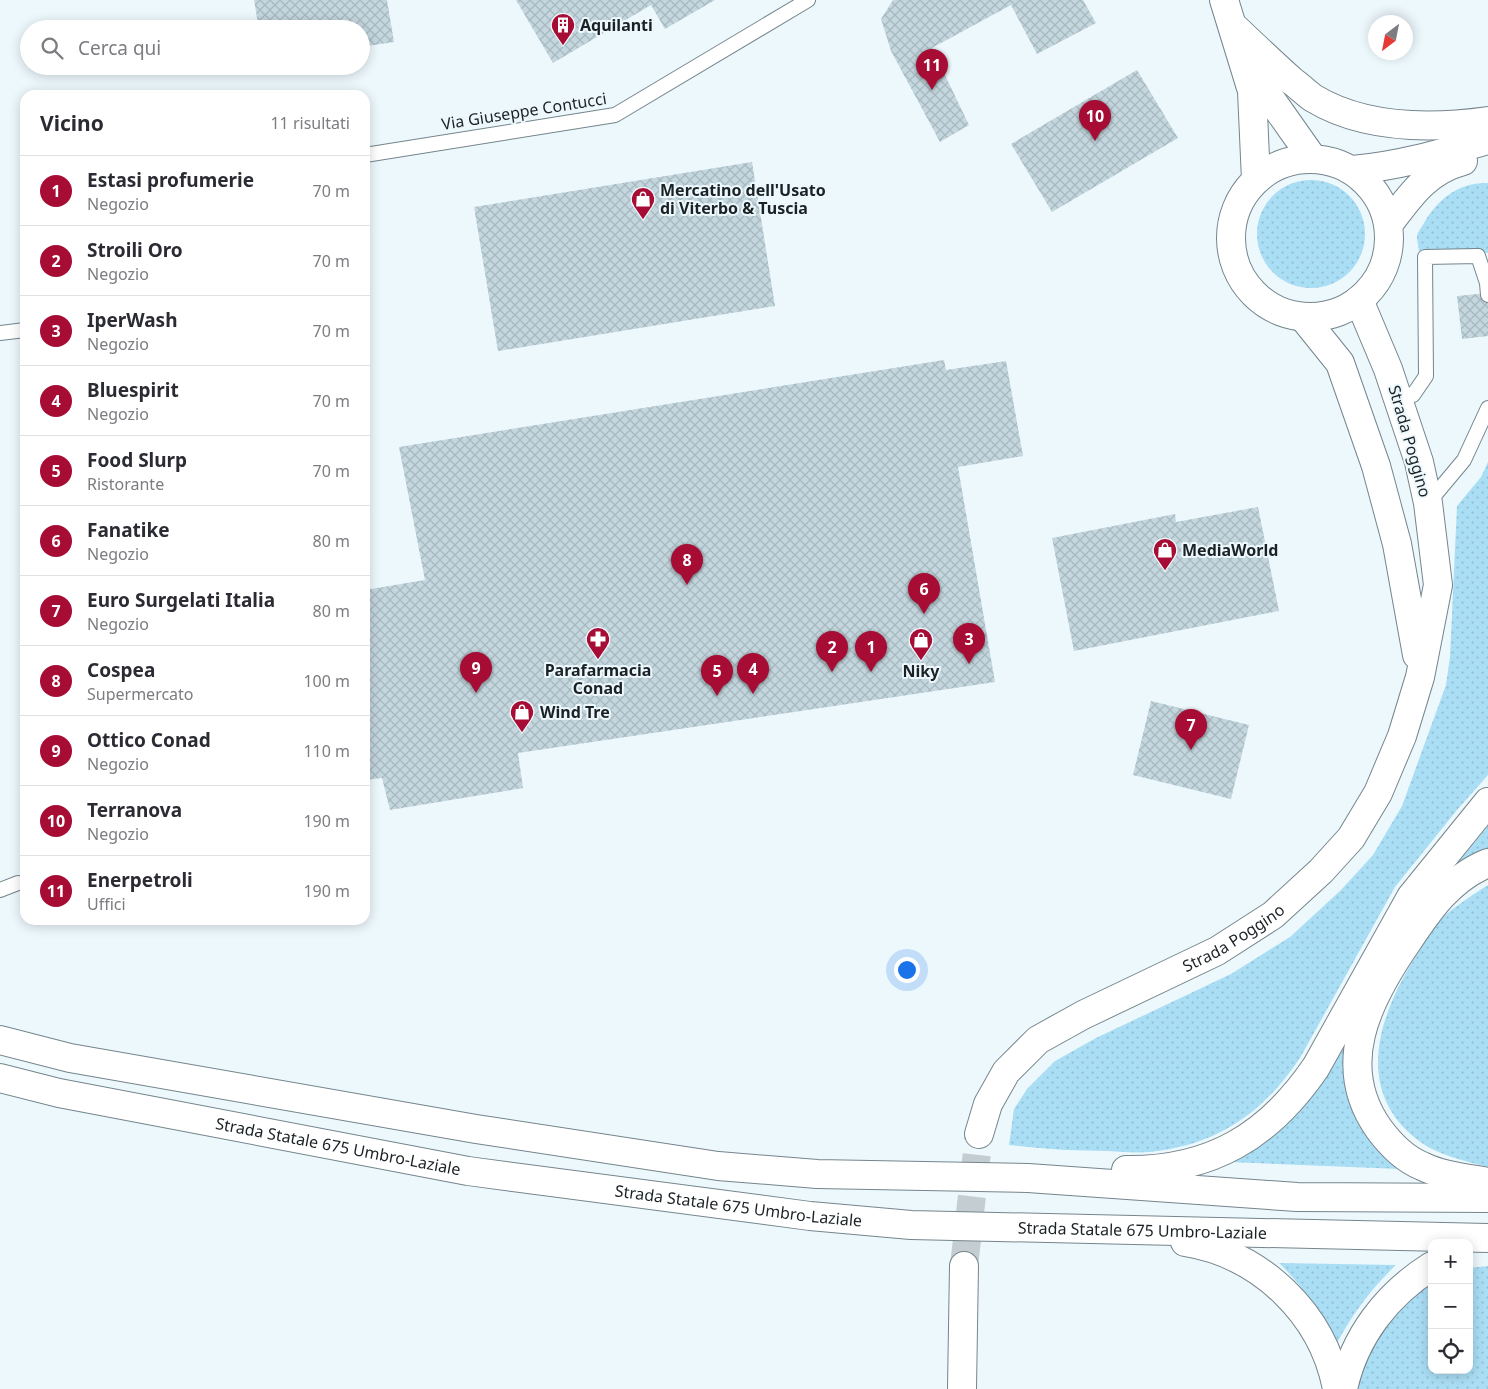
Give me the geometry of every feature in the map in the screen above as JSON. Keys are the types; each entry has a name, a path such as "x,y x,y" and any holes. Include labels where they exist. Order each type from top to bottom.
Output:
{"main road":[{"path":"1224,0 1252,91 1256,180"},
{"path":"1233,26 1312,97 1345,114 1383,124 1462,125 1488,121"},
{"path":"1233,26 1270,98 1313,159"},
{"path":"1352,170 1402,163 1488,140"},
{"path":"1388,225 1424,181 1437,171 1468,159 1488,158"},
{"path":"1313,159 1334,163 1352,170 1372,188 1383,205 1388,225 1388,253 1378,280 1359,300 1333,314 1303,316 1277,310 1256,295 1240,274 1232,250 1232,224 1240,200 1256,180 1282,164 1313,159"},
{"name":"Strada Poggino","path":"979,1134 988,1104 1006,1072 1038,1040 1083,1014 1218,950 1273,915 1322,871 1351,838 1378,793 1402,736 1420,676 1438,585 1428,503 1419,462 1388,370 1359,300"},
{"name":"Strada Poggino","path":"1303,316 1340,363 1376,466 1397,544 1420,676"},
{"path":"1028,1178 1120,1170 1150,1170 1180,1166 1236,1145 1259,1130 1281,1111 1300,1090 1316,1067 1411,897 1488,802"},
{"path":"1488,863 1462,877 1433,905 1388,970 1366,1016 1357,1058 1358,1080 1362,1098 1373,1121 1386,1139 1402,1154 1421,1166 1447,1175 1488,1182"},
{"path":"0,1040 99,1064 476,1129 718,1166 817,1174 1028,1178 1297,1198 1488,1198"},
{"name":"Strada Statale 675 Umbro-Laziale","path":"0,1078 59,1093 468,1171 810,1216 911,1225 1488,1238"},
{"path":"911,1225 1168,1240 1196,1244 1223,1252 1249,1264 1272,1280 1293,1300 1311,1323 1325,1348 1335,1376 1337,1389"},
{"path":"1473,1248 1488,1244"},
{"path":"962,1389 964,1266"},
{"path":"1343,1389 1354,1355 1365,1333 1396,1293 1428,1268"}],"lane":[{"name":"Via Giuseppe Contucci","path":"370,154 615,115 808,0"},
{"path":"1396,394 1413,395 1426,376 1424,257 1478,256 1487,283 1488,296"},
{"path":"0,333 20,331"},
{"path":"1428,503 1464,460 1488,408"},
{"path":"0,890 18,883"}],"shaded area":[{"path":"1311,180 1332,184 1349,196 1361,213 1365,234 1361,255 1349,272 1332,284 1311,288 1290,284 1273,272 1261,255 1257,234 1261,213 1273,196 1290,184"},
{"path":"1488,183 1488,253 1419,253 1418,233 1436,206 1450,194 1468,185"},
{"path":"1488,462 1488,775 1395,887 1300,1058 1286,1078 1271,1095 1237,1123 1218,1134 1174,1148 1140,1152 1058,1150 1009,1145 1014,1109 1027,1089 1055,1061 1096,1038 1231,974 1290,937 1341,890 1373,855 1402,806 1446,685 1450,657 1457,506 1481,477"},
{"path":"1488,826 1488,849 1474,854 1456,865"},
{"path":"1488,885 1488,1167 1432,1149 1415,1138 1396,1118 1384,1096 1379,1073 1379,1049 1392,1001 1428,935 1436,924 1453,909"},
{"path":"1346,1034 1345,1074 1353,1110 1360,1126 1371,1141 1384,1156 1400,1169 1230,1162"},
{"path":"1279,1263 1396,1265 1364,1301 1337,1343 1311,1301"},
{"path":"1488,1266 1488,1389 1358,1389 1366,1359 1384,1328 1407,1302 1428,1285 1428,1374 1473,1374 1473,1268"}],"building":[{"path":"254,0 387,0 394,42 370,46 370,20 257,20"},
{"name":"Aquilanti","path":"516,0 715,0 665,29 651,5 553,63"},
{"path":"893,0 1083,0 1096,23 1037,54 1011,5 932,48 969,125 940,142 891,51 881,19"},
{"path":"1137,70 1178,138 1052,212 1011,144"},
{"path":"752,162 775,306 498,351 474,207"},
{"path":"1488,293 1488,336 1462,339 1457,296"},
{"path":"944,360 946,370 1006,361 1023,456 958,467 995,682 518,753 523,788 390,810 382,778 370,779 370,589 425,580 399,447"},
{"name":"MediaWorld","path":"1258,507 1279,611 1074,651 1052,538 1175,514 1176,522"},
{"path":"1151,701 1249,725 1231,799 1133,775"}],"tunnel":[{"path":"964,1266 979,1134"}],"place":[{"name":"Aquilanti","path":"563,46"},
{"name":"Enerpetroli","path":"932,90"},
{"name":"Terranova","path":"1095,141"},
{"name":"Mercatino dell'Usato di Viterbo & Tuscia","path":"643,220"},
{"name":"MediaWorld","path":"1165,571"},
{"name":"Cospea","path":"687,585"},
{"name":"Fanatike","path":"924,614"},
{"name":"Parafarmacia Conad","path":"598,660"},
{"name":"Niky","path":"921,661"},
{"name":"IperWash","path":"969,664"},
{"name":"Stroili Oro","path":"832,672"},
{"name":"Estasi profumerie","path":"871,672"},
{"name":"Ottico Conad","path":"476,693"},
{"name":"Bluespirit","path":"753,694"},
{"name":"Food Slurp","path":"717,696"},
{"name":"Wind Tre","path":"522,733"},
{"name":"Euro Surgelati Italia","path":"1191,750"}]}
